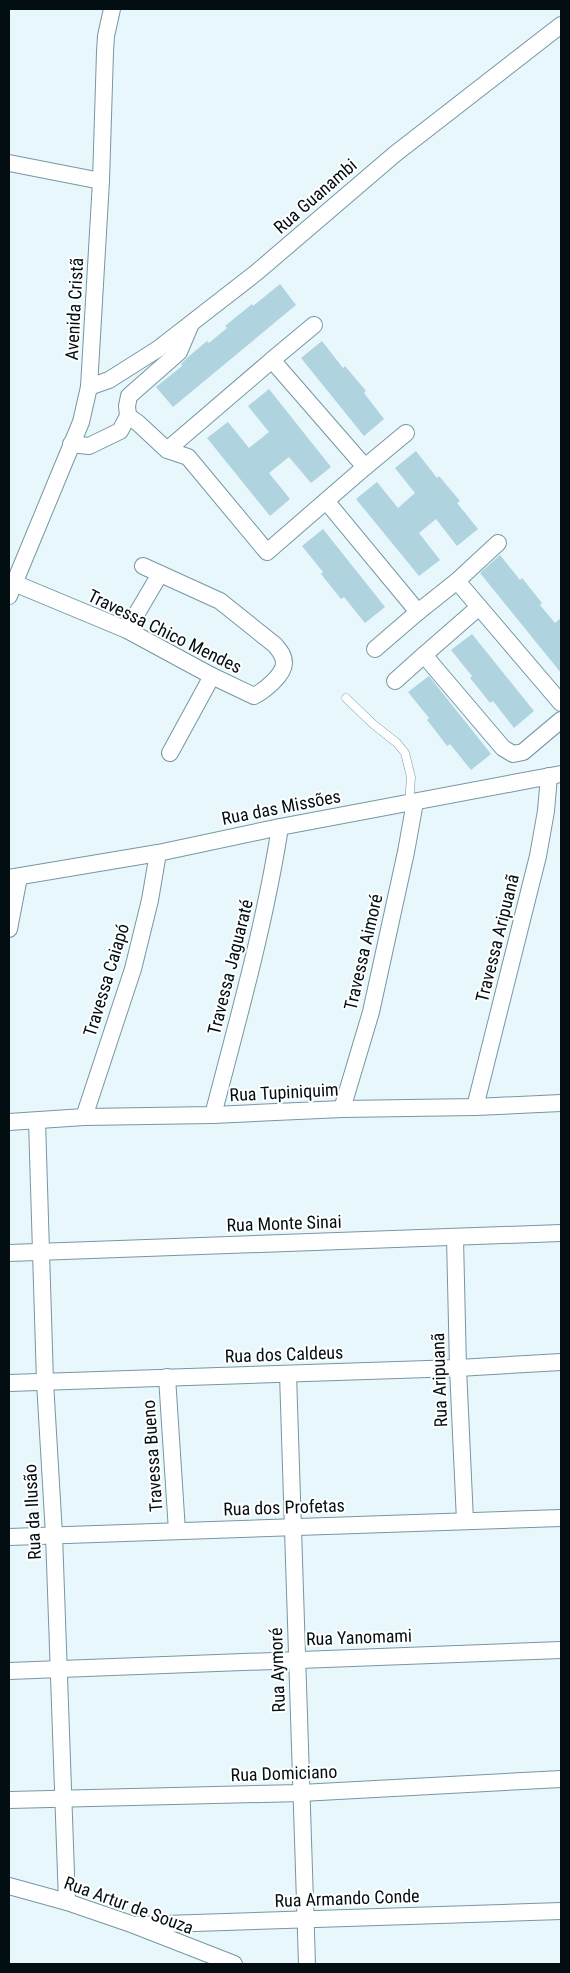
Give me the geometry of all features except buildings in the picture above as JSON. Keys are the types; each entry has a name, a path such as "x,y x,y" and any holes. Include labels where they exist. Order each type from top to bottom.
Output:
{"street":[{"name":"Avenida Cristã","path":"11,590 81,422 89,387 101,182 105,44 112,9"},
{"name":"Rua Guanambi","path":"89,387 109,380 158,349 191,324 256,272 395,154 561,25"},
{"path":"9,164 101,182"},
{"path":"71,444 89,446 120,431 128,416 129,396 179,352 191,324"},
{"path":"167,450 314,325"},
{"path":"272,360 366,467"},
{"path":"128,416 138,422 167,450 188,457 267,552 406,433"},
{"path":"327,502 418,612"},
{"path":"376,649 457,581 498,543"},
{"path":"127,630 160,574 143,566"},
{"name":"Travessa Chico Mendes","path":"11,590 127,630 212,676 254,696 262,692 280,673 284,664 282,654 275,645 220,601 160,574"},
{"path":"457,581 561,703"},
{"path":"395,681 479,607"},
{"path":"424,655 503,748 513,754 523,752 561,720"},
{"path":"170,753 212,676"},
{"name":"Rua das Missões","path":"14,877 158,853 280,826 555,775"},
{"name":"Travessa Aripuanã","path":"475,1107 538,856 555,775"},
{"name":"Travessa Aimoré","path":"342,1109 370,1012 406,852 412,803"},
{"name":"Travessa Jaguaraté","path":"213,1115 250,974 274,867 280,826"},
{"name":"Travessa Caiapó","path":"84,1117 134,969 150,900 158,853"},
{"path":"9,929 14,877"},
{"name":"Rua Tupiniquim","path":"9,1122 84,1117 213,1115 342,1109 475,1107 561,1103"},
{"name":"Rua da Ilusão","path":"37,1121 45,1382 54,1535 57,1669 67,1902"},
{"name":"Rua Monte Sinai","path":"9,1253 561,1234"},
{"name":"Rua Aripuanã","path":"455,1238 458,1368 465,1521"},
{"name":"Rua dos Caldeus","path":"9,1383 458,1368 561,1362"},
{"name":"Rua Aymoré","path":"288,1374 307,1964"},
{"name":"Travessa Bueno","path":"167,1377 177,1531"},
{"name":"Rua dos Profetas","path":"9,1537 561,1518"},
{"name":"Rua Yanomami","path":"9,1671 561,1650"},
{"name":"Rua Domiciano","path":"9,1800 301,1793 561,1780"},
{"name":"Rua Artur de Souza","path":"9,1886 67,1902 134,1925 207,1960 234,1964"},
{"name":"Rua Armando Conde","path":"134,1925 561,1911"}],"lane":[{"path":"346,698 373,724 397,743 405,753 411,777 412,803"}]}
